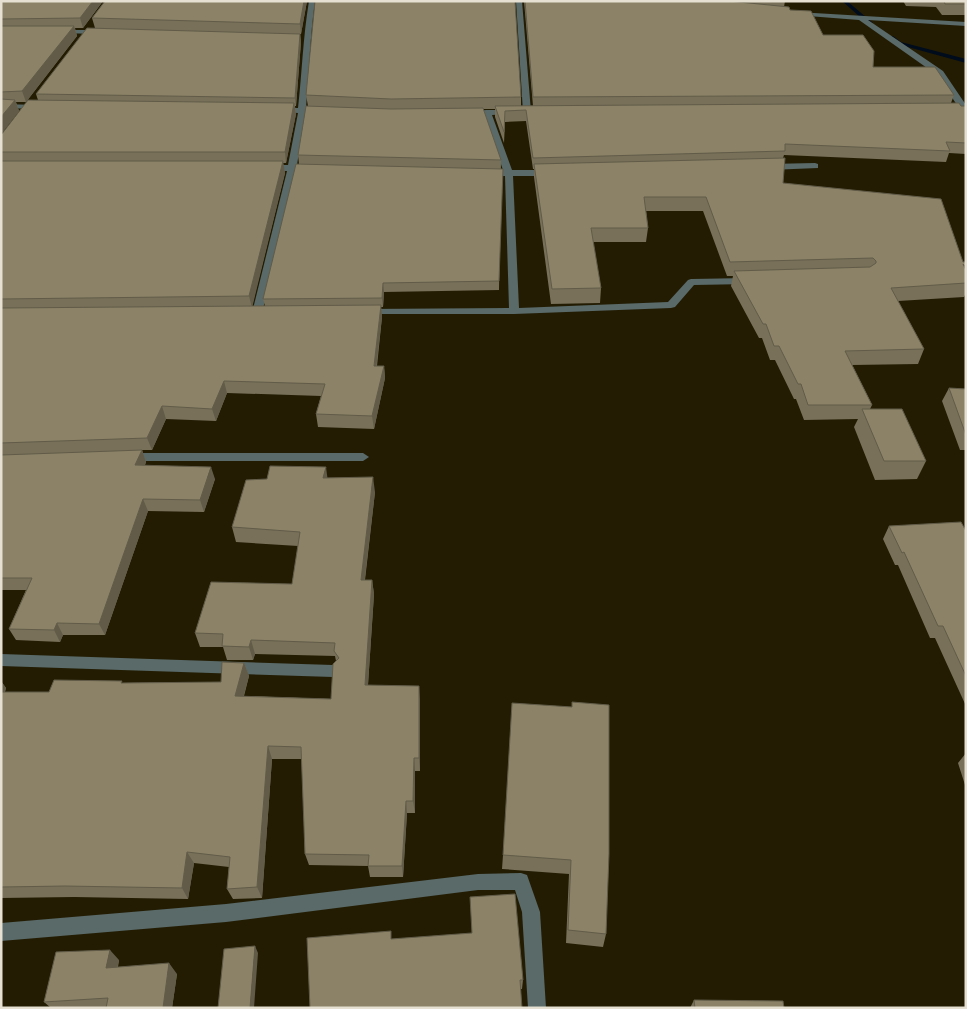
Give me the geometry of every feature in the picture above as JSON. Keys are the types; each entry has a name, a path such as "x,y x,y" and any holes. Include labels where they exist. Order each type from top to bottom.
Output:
{"street":[{"path":"257,313 292,168 302,110 307,59 306,38 312,1"},
{"path":"519,1 527,112"},
{"path":"786,13 861,18 915,19 966,24"},
{"path":"861,18 940,73 965,110 945,110"},
{"path":"82,39 94,24"},
{"path":"49,32 108,32"},
{"path":"296,38 306,38"},
{"path":"23,114 35,99"},
{"path":"1,106 48,107"},
{"path":"273,110 329,111"},
{"path":"487,112 509,174 514,311"},
{"path":"459,113 537,112"},
{"path":"756,167 815,166"},
{"path":"263,168 322,169"},
{"path":"480,173 558,172"},
{"path":"356,312 514,311 671,305 691,282 759,280"},
{"path":"112,458 364,457"},
{"path":"1,660 333,670"},
{"path":"1,932 226,913 478,882 521,882 531,912 536,1008"}],"building":[{"path":"1,1 93,1 80,18 1,19"},
{"path":"105,1 304,1 300,24 92,18"},
{"path":"315,1 515,1 521,97 391,99 306,95"},
{"path":"525,1 729,1 789,7 790,10 811,11 823,35 863,35 874,51 873,67 935,67 954,95 533,97"},
{"path":"944,1 966,1 966,4 945,4"},
{"path":"1,26 74,26 22,91 1,92"},
{"path":"87,28 300,34 295,98 36,94"},
{"path":"1,99 15,100 1,117"},
{"path":"28,100 294,103 285,152 1,152 1,135"},
{"path":"959,103 961,106 966,106 966,143 946,142 950,151 785,144 785,151 533,158 526,110 505,111 504,132 495,106"},
{"path":"306,106 391,109 483,108 501,160 298,155"},
{"path":"785,158 783,183 941,199 963,262 966,262 966,267 963,264 966,270 966,283 891,288 924,349 845,351 872,405 808,405 801,384 798,384 779,346 774,346 766,324 763,324 734,271 870,267 876,261 873,258 730,262 706,197 644,197 648,228 591,228 601,288 552,289 534,164"},
{"path":"1,161 283,161 249,296 1,299"},
{"path":"296,164 503,169 499,281 383,283 382,298 263,299"},
{"path":"381,305 374,366 384,366 372,416 316,414 325,384 224,381 212,409 162,406 147,438 1,443 1,308"},
{"path":"949,388 966,389 966,435"},
{"path":"862,409 902,409 926,461 884,461"},
{"path":"142,450 135,465 211,467 200,500 143,499 99,624 57,623 54,630 9,629 32,578 1,578 1,455"},
{"path":"270,466 326,467 323,478 373,477 361,580 372,580 365,685 419,686 419,758 414,758 413,801 406,801 402,866 368,866 369,855 305,854 301,747 268,746 257,887 227,889 230,857 187,852 182,888 1,887 1,692 49,692 54,680 122,681 121,683 221,682 222,662 244,663 235,696 331,699 333,664 339,658 334,651 335,643 251,640 249,647 222,646 223,634 195,633 211,582 292,584 300,532 232,527 246,480 267,479"},
{"path":"961,522 966,531 966,676 943,626 938,626 904,552 902,553 889,526"},
{"path":"572,702 609,705 609,854 606,934 568,930 571,860 503,855 512,703 572,707"},
{"path":"515,894 523,980 520,980 522,1008 310,1008 307,938 391,931 391,939 472,933 470,897"},
{"path":"255,946 250,1008 218,1008 224,949"},
{"path":"110,950 106,968 169,963 163,1008 106,1008 108,998 44,1002 56,952"},
{"path":"694,1000 783,1001 784,1008 695,1008"}],"waterway":[{"path":"844,1 871,24"},
{"path":"891,37 899,43 966,61"}]}
